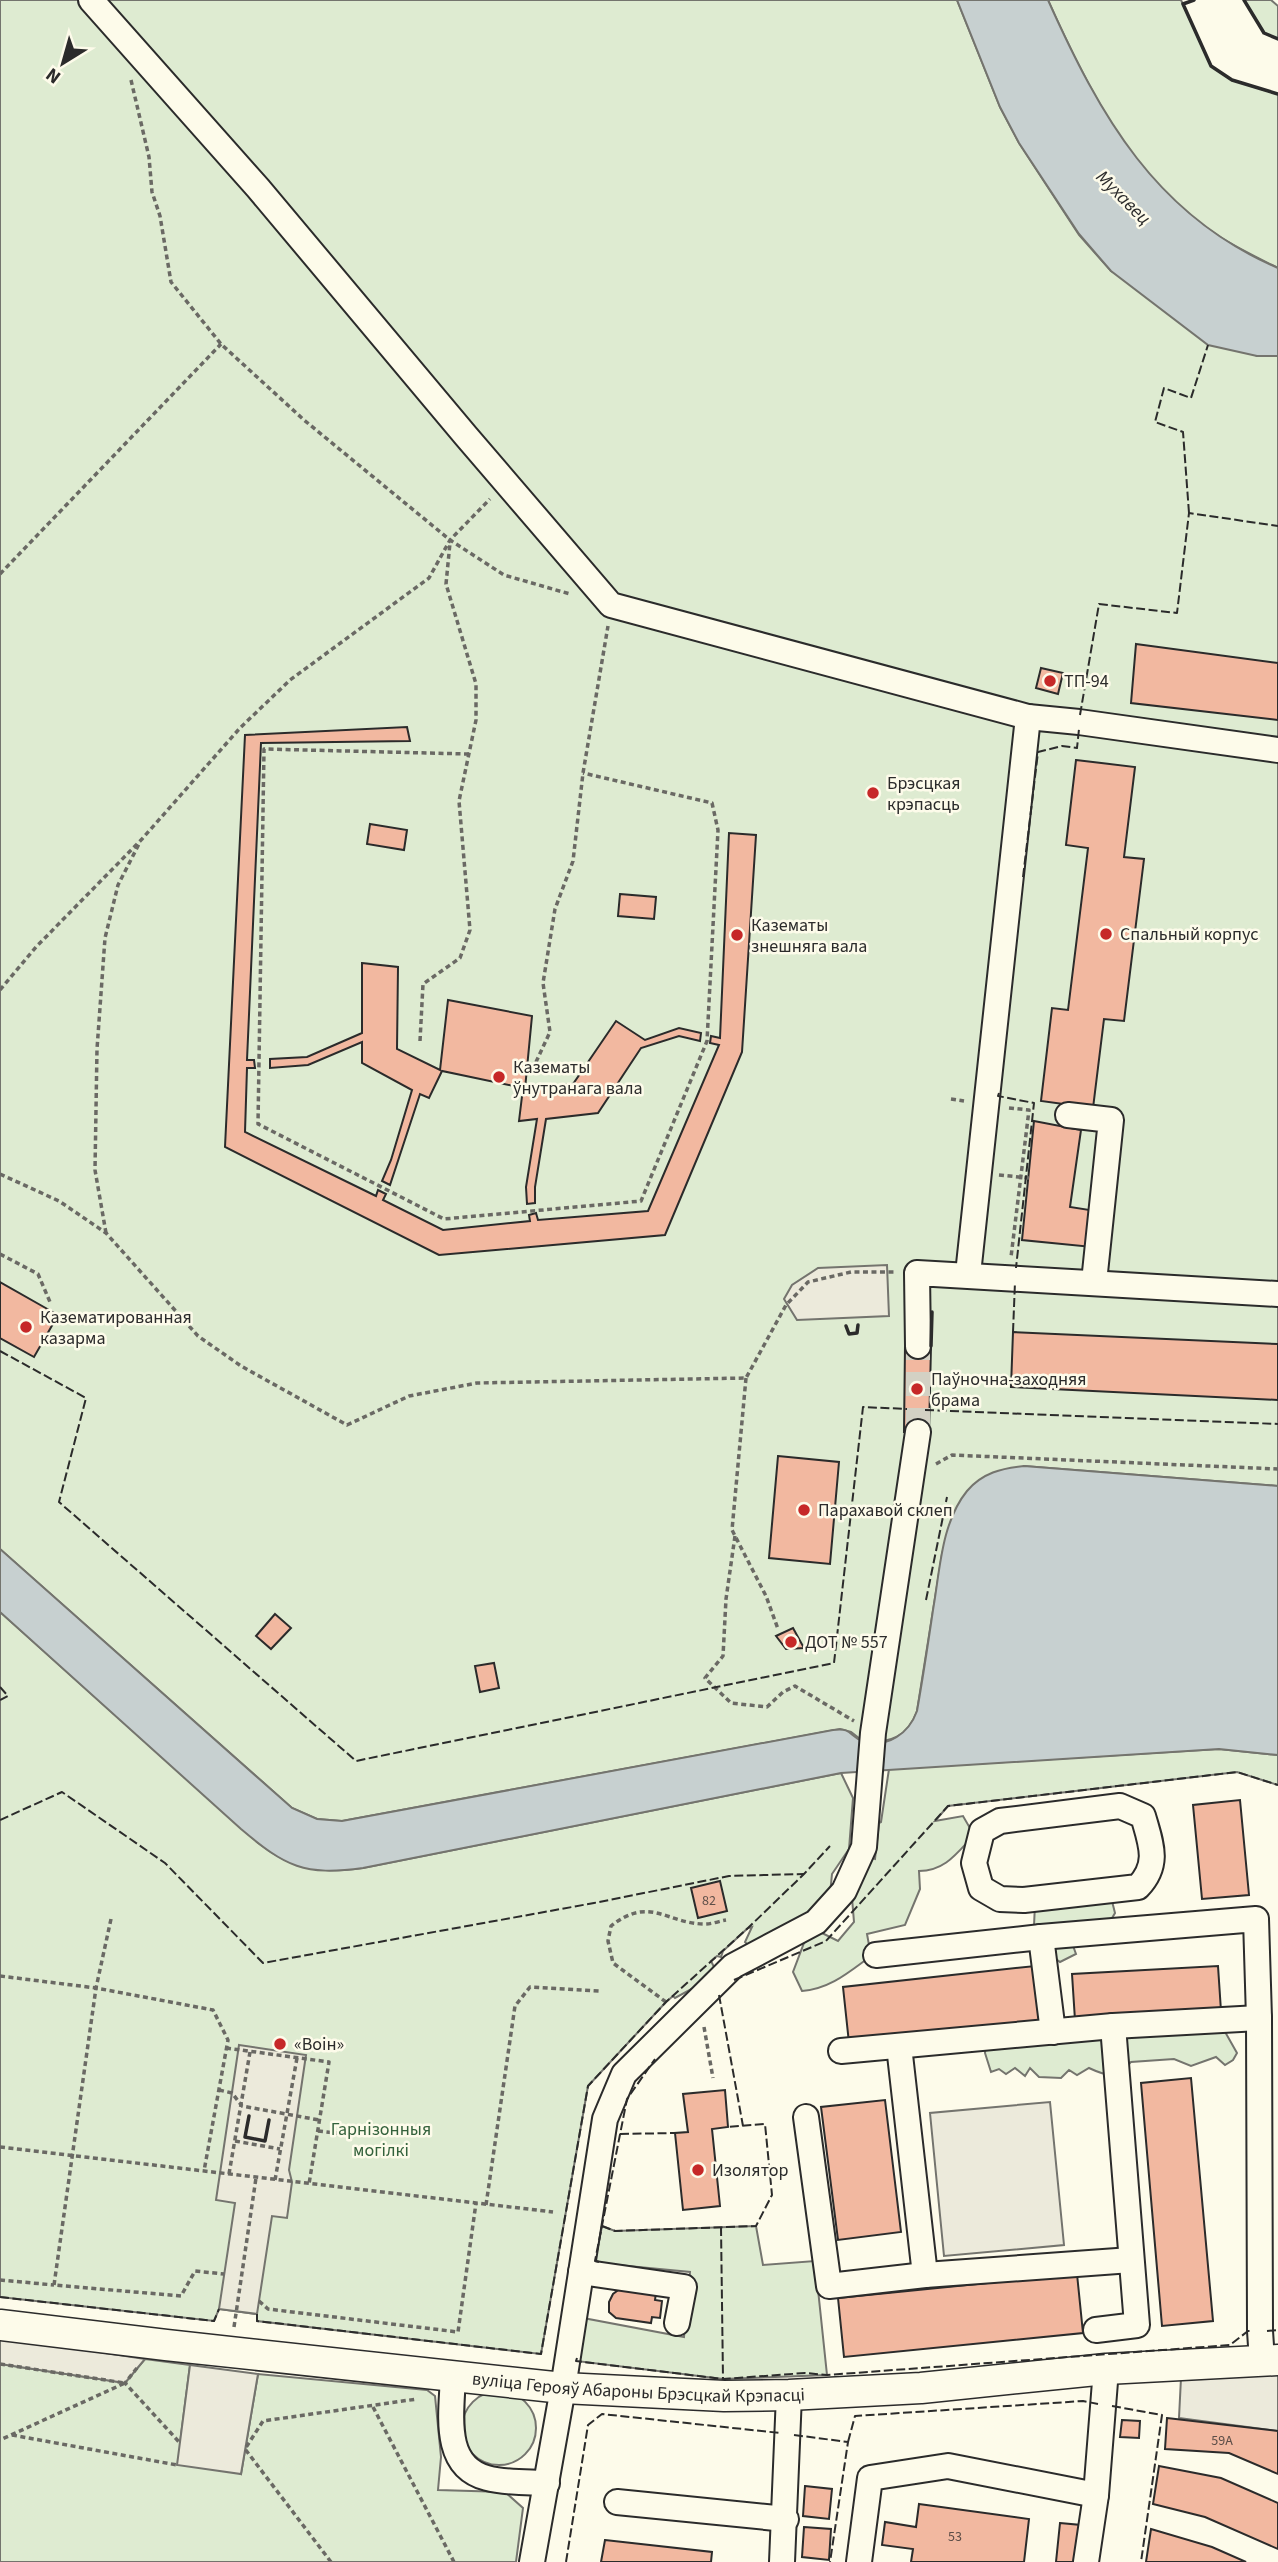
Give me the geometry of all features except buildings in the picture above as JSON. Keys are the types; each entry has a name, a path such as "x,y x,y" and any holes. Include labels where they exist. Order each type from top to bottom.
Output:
{"main road":[{"name":"вуліца Герояў Абароны Брэсцкай Крэпасці","path":"0,2325 563,2388 724,2396 921,2388 1106,2369 1270,2360"}],"street":[{"path":"91,0 258,188 611,605 1028,718 1079,722 1278,750"},
{"path":"968,1274 1028,718"},
{"path":"1068,1115 1111,1120 1094,1282"},
{"path":"918,1346 917,1273 1008,1276 1278,1294"},
{"path":"532,2562 563,2388 605,2119 624,2074 733,1966 816,1922 844,1891 864,1847 873,1733 918,1432"},
{"path":"1120,1806 1143,1816 1153,1849 1149,1875 1138,1887 1024,1900 1000,1899 981,1888 974,1863 982,1831 1000,1821 1120,1806"},
{"path":"1024,1900 1053,2032"},
{"path":"876,1955 1033,1938 1267,1920 1259,2018 1260,2331 1270,2360"},
{"path":"841,2050 1112,2026 1259,2018"},
{"path":"1096,2330 1137,2325 1112,2026"},
{"path":"899,2046 925,2275"},
{"path":"806,2117 829,2286 925,2275 1131,2260"},
{"path":"581,2272 684,2287 677,2323"},
{"path":"1087,2562 1096,2495 1106,2369"},
{"path":"453,2375 453,2450 472,2473 495,2480 547,2483"},
{"path":"782,2562 786,2519 789,2395"},
{"path":"859,2562 870,2478 948,2466 1096,2495"},
{"path":"617,2502 786,2519"}],"path":[{"path":"130,74 171,282 221,345 304,421 450,540 504,575 571,594"},
{"path":"0,574 221,345"},
{"path":"0,990 36,947 142,839 240,728 290,680 429,578 450,540 506,482"},
{"path":"420,1041 424,984 460,958 470,930 459,801 476,720 476,684 446,584 450,540"},
{"path":"536,1062 550,1032 543,983 555,909 573,861 583,773 611,605"},
{"path":"469,754 264,749 258,1124 444,1219 641,1201 707,1041 718,830 712,803 583,773"},
{"path":"106,1233 95,1170 97,1049 105,938 118,885 142,839"},
{"path":"987,1105 1029,1110 1008,1276"},
{"path":"979,1173 1029,1178"},
{"path":"0,1174 59,1201 106,1233 198,1336 240,1366 347,1425 409,1396 477,1383 746,1378"},
{"path":"0,1254 38,1274 50,1302"},
{"path":"778,1629 766,1596 732,1530 746,1378 786,1305 808,1282 851,1272 917,1273"},
{"path":"910,1478 952,1455 1278,1469"},
{"path":"735,1536 726,1599 723,1656 705,1678 731,1703 767,1707 783,1692 795,1686 873,1733"},
{"path":"713,2078 702,2012 686,2012 666,2002 612,1963 608,1941 611,1926 624,1915 649,1911 704,1924 726,1920"},
{"path":"54,2285 96,1989 111,1919"},
{"path":"0,1976 96,1989 213,2010 228,2040 204,2171"},
{"path":"486,2204 515,2006 530,1987 600,1991"},
{"path":"226,2048 329,2062 309,2184"},
{"path":"229,2174 250,2051"},
{"path":"275,2180 297,2058"},
{"path":"219,2090 232,2093 242,2106 319,2120"},
{"path":"318,2131 345,2134 346,2128"},
{"path":"235,2141 280,2148"},
{"path":"0,2147 553,2212"},
{"path":"234,2327 256,2178"},
{"path":"259,2301 268,2309 458,2332 476,2203"},
{"path":"0,2280 181,2296 195,2271 224,2274"},
{"path":"0,2364 125,2383 180,2443"},
{"path":"0,2440 125,2383"},
{"path":"331,2562 245,2449 263,2421 422,2398"},
{"path":"373,2407 454,2562"},
{"path":"9,2435 177,2465"}],"green space":[{"path":"0,0 957,0 1000,107 1019,143 1079,235 1111,271 1257,356 1278,356 1278,1486 1024,1466 951,1521 942,1554 917,1711 909,1727 897,1737 864,1742 851,1732 840,1729 342,1821 317,1819 292,1808 0,1549"},
{"path":"1048,0 1181,0 1211,66 1232,80 1278,94 1278,268 1204,226 1177,204 1153,179 1111,123 1077,62"},
{"path":"1244,0 1271,0 1278,6 1278,39 1264,33"},
{"name":"Гарнізонныя могілкі","path":"0,1612 258,1843 283,1859 307,1868 363,1868 841,1773 853,1798 849,1849 832,1874 830,1894 809,1918 751,1948 745,1942 752,1927 748,1928 723,1951 721,1957 717,1956 711,1961 715,1969 699,1985 675,1998 673,1996 666,2002 588,2086 541,2354 257,2321 257,2314 219,2309 214,2321 0,2297"},
{"path":"1219,1749 1278,1755 1278,1785 1237,1772 948,1806 935,1821 963,1816 974,1835 943,1864 919,1871 920,1889 905,1925 867,1934 871,1956 830,1983 802,1991 793,1972 804,1943 820,1932 838,1941 854,1922 852,1898 872,1858 875,1859 889,1769"},
{"path":"1111,1897 1115,1913 1109,1923 1068,1932 1076,1954 1060,1962 1052,1956 1034,1926 1035,1904"},
{"path":"1224,2030 1237,2053 1233,2060 1225,2065 1216,2057 1191,2066 1174,2059 1131,2062 1122,2071 1112,2075 1089,2068 1077,2075 1069,2070 1061,2078 1039,2077 1030,2068 1025,2076 1015,2068 1006,2074 999,2069 991,2072 985,2053 986,2044 1095,2035 1103,2041 1128,2034"},
{"path":"602,2226 615,2231 756,2226 763,2265 815,2261 827,2375 723,2379 576,2361 583,2318 684,2337 690,2272 595,2261"},
{"path":"145,2359 190,2365 180,2443 241,2474 258,2374 427,2390 435,2396 441,2457 438,2490 505,2492 523,2508 516,2562 0,2562 0,2364 125,2383"},
{"path":"499,2391 520,2397 530,2407 536,2428 530,2449 520,2459 499,2465 478,2459 468,2449 462,2428 468,2407 478,2397"}],"shaded area":[{"path":"887,1265 889,1316 797,1320 784,1299 792,1285 818,1268"},
{"path":"239,2045 306,2055 289,2170 292,2182 287,2218 272,2216 257,2314 219,2309 235,2203 216,2200"},
{"path":"1050,2102 1064,2245 944,2256 930,2113"},
{"path":"0,2337 145,2359 125,2383 0,2364"},
{"path":"190,2365 258,2374 241,2474 177,2465"},
{"path":"1278,2373 1278,2431 1179,2418 1181,2378"}],"water":[{"name":"Мухавец","path":"957,0 1048,0 1089,84 1111,122 1165,191 1198,220 1235,246 1278,268 1278,356 1257,356 1208,345 1111,271 1079,234 1019,143 1000,107"},
{"path":"1024,1466 1278,1486 1278,1755 1219,1749 841,1773 363,1868 325,1871 297,1866 284,1860 241,1829 0,1612 0,1549 292,1808 317,1819 342,1821 833,1730 848,1731 859,1739 872,1743 889,1741 909,1726 917,1711 940,1564 947,1532 958,1504 979,1480 1000,1470"}],"tunnel":[{"path":"918,1346 918,1432"}],"fence":[{"path":"1189,513 1183,432 1155,422 1164,388 1191,398 1208,345"},
{"path":"1080,715 1099,604 1177,613 1189,513 1278,526"},
{"path":"1023,877 1038,752 1062,746 1077,748 1079,729"},
{"path":"999,1093 998,1096 1034,1103 1016,1268"},
{"path":"1013,1332 1015,1282"},
{"path":"0,1351 86,1398 59,1502 356,1761 834,1663 863,1407 907,1409"},
{"path":"925,1410 1278,1424"},
{"path":"926,1600 947,1497"},
{"path":"0,1687 8,1696 0,1700"},
{"path":"734,1980 826,1941 948,1806 1237,1772 1278,1785"},
{"path":"0,1820 62,1792 165,1863 263,1963 729,1876 804,1874"},
{"path":"257,2314 257,2321 541,2354 588,2086 666,2002 748,1928 830,1846"},
{"path":"719,1995 743,2126"},
{"path":"599,2262 595,2261 627,2099 655,2059"},
{"path":"602,2226 615,2231 756,2226 772,2195 765,2124 728,2127"},
{"path":"620,2134 675,2133"},
{"path":"721,2227 723,2379"},
{"path":"0,2297 214,2321 219,2309"},
{"path":"1267,2331 1278,2330"},
{"path":"577,2358 576,2361 723,2379 805,2373 827,2375 1230,2345 1248,2331 1253,2331"},
{"path":"848,2442 855,2416 1083,2401 1098,2404"},
{"path":"1112,2406 1162,2415 1141,2562"},
{"path":"566,2562 588,2425 602,2414 780,2433"},
{"path":"794,2435 848,2442 830,2562"}],"wall":[{"path":"1194,0 1183,4 1211,66 1232,80 1278,94"},
{"path":"1244,0 1264,33 1278,39"},
{"path":"931,1346 932,1312"},
{"path":"846,1326 849,1334 857,1333 858,1325"},
{"path":"249,2116 245,2137 265,2141 269,2120"}],"place":[{"name":"ТП-94","path":"1050,681"},
{"name":"Брэсцкая крэпасць","path":"873,793"},
{"name":"Спальный корпус","path":"1106,934"},
{"name":"Казематы знешняга вала","path":"737,935"},
{"name":"Казематы ўнутранага вала","path":"499,1077"},
{"name":"Казематированная казарма","path":"26,1327"},
{"name":"Паўночна-заходняя брама","path":"917,1389"},
{"name":"Парахавой склеп","path":"804,1510"},
{"name":"ДОТ № 557","path":"791,1642"},
{"name":"«Воін»","path":"280,2044"},
{"name":"Изолятор","path":"698,2170"}]}
